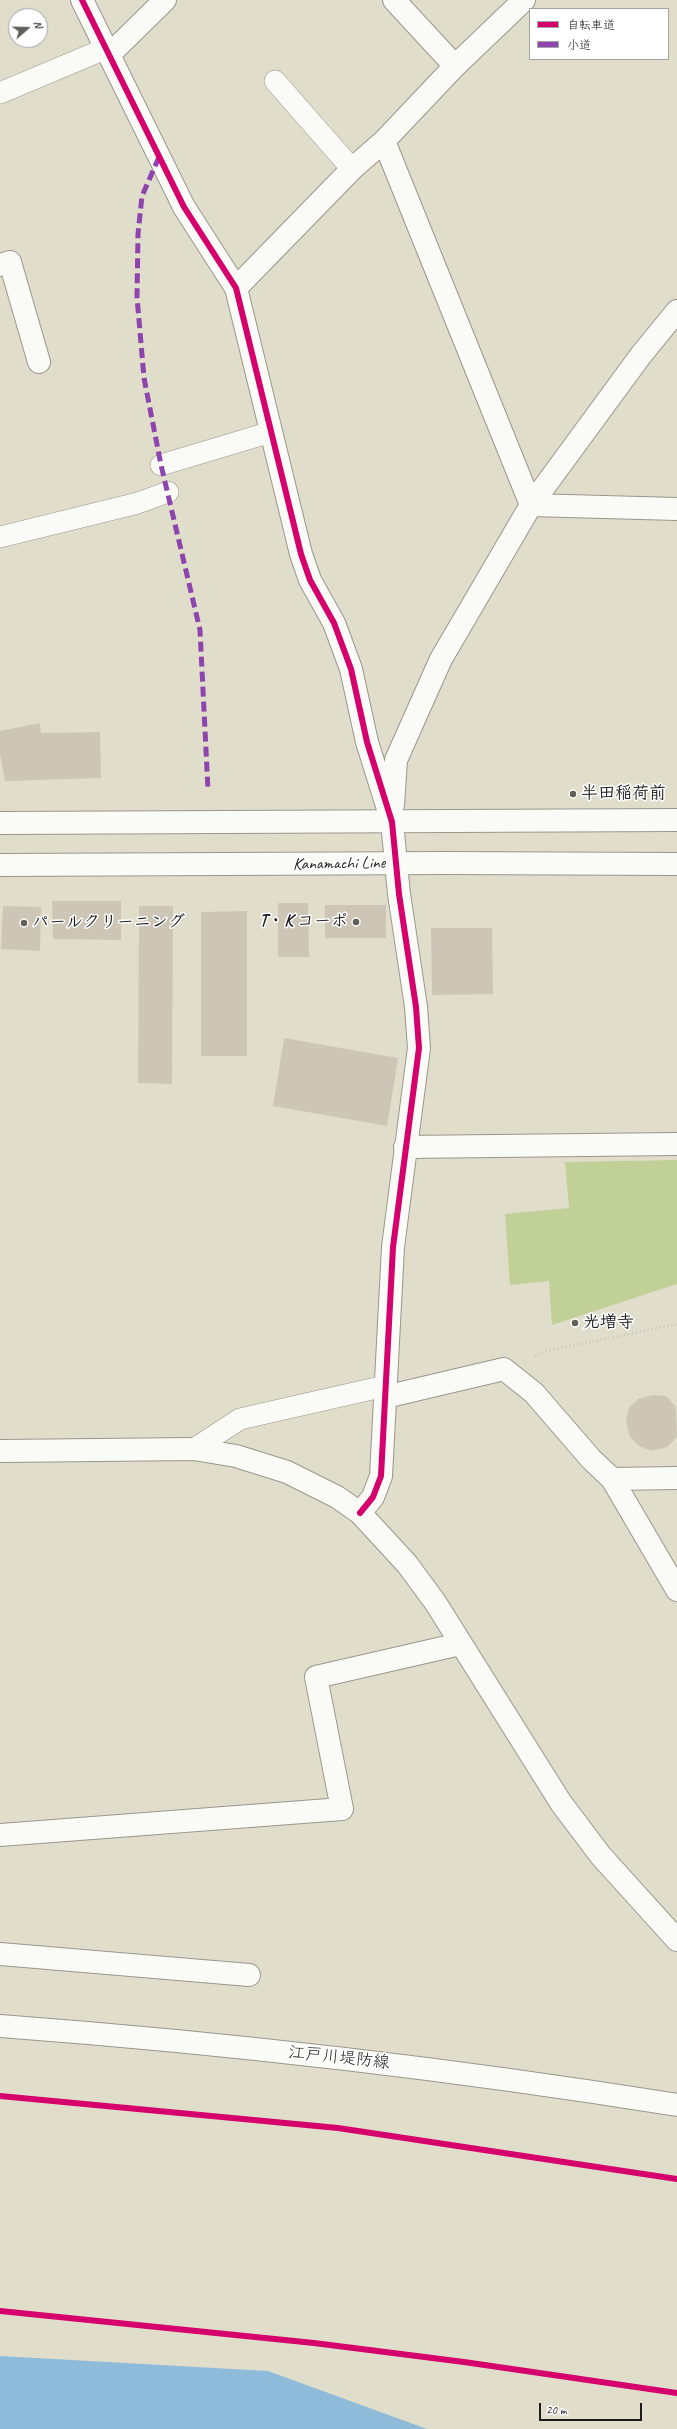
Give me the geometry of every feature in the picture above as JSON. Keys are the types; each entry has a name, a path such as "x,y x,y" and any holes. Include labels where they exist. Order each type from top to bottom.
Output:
{"street":[{"path":"82,0 184,207 236,288 301,554 310,580 334,623 351,669 367,742 392,822"},
{"path":"108,51 165,0"},
{"path":"394,0 455,66"},
{"path":"236,288 352,169 384,141 455,66 524,0"},
{"path":"384,141 531,505"},
{"path":"0,265 10,262 39,362"},
{"path":"360,1513 373,1497 382,1476 392,1247 419,1048 416,1007 396,864 392,822 396,760 441,659 531,505 641,355 677,311"},
{"path":"531,505 677,509"},
{"path":"0,818 0,823 677,820"},
{"name":"Kanamachi Line","path":"0,865 677,864"},
{"path":"405,1147 677,1144"},
{"path":"385,1392 504,1369 534,1393 591,1459 612,1479 677,1590"},
{"path":"0,1451 194,1449 236,1456 287,1472 338,1497 360,1513 407,1564 435,1602 561,1803 601,1856 677,1940"},
{"path":"612,1479 677,1478"},
{"path":"0,1835 342,1809 316,1677 460,1644"},
{"path":"0,1954 249,1975"},
{"name":"江戸川堤防線","path":"0,2026 246,2048 390,2064 517,2079 677,2105"}],"lane":[{"path":"0,93 108,51"},
{"path":"275,81 352,169"},
{"path":"161,465 271,432"},
{"path":"0,538 138,503 168,492"},
{"path":"194,1449 240,1419 385,1392"}],"path":[{"path":"504,1369 546,1351 677,1324"},
{"path":"0,2311 314,2343 464,2362 677,2392"}],"green space":[{"path":"677,1160 677,1284 552,1325 549,1281 510,1285 505,1214 569,1208 565,1162"}],"water":[{"path":"0,2356 268,2371 427,2429 0,2429"}],"building":[{"path":"40,723 41,733 100,732 101,778 5,781 0,754 0,731"},
{"path":"52,901 121,901 121,940 53,939"},
{"path":"278,903 308,903 309,957 278,957"},
{"name":"T・K コーポ","path":"325,905 386,905 386,938 325,938"},
{"path":"3,906 41,907 40,951 1,949"},
{"path":"139,906 173,906 172,1084 138,1083"},
{"path":"247,911 247,1056 201,1056 201,912"},
{"path":"431,928 492,928 493,994 432,995"},
{"path":"284,1038 398,1058 387,1126 273,1106"},
{"path":"653,1395 666,1396 676,1407 677,1437 667,1447 651,1451 639,1446 630,1437 626,1421 629,1408 638,1399"}],"marked path":[{"path":"159,157 142,196 138,234 137,297 144,378 161,465 200,630 208,790"}],"cycle path":[{"path":"82,0 184,207 236,288 301,554 310,580 334,623 351,669 367,742 392,822 399,894 416,1007 419,1048 393,1247 381,1476 373,1497 360,1513"},
{"path":"0,2096 338,2128 677,2179"},
{"path":"0,2311 314,2343 464,2362 677,2393"}],"place":[{"name":"半田稲荷前","path":"573,794"},
{"name":"T・K コーポ","path":"356,922"},
{"name":"パールクリーニング","path":"24,923"},
{"name":"光増寺","path":"575,1323"}]}
